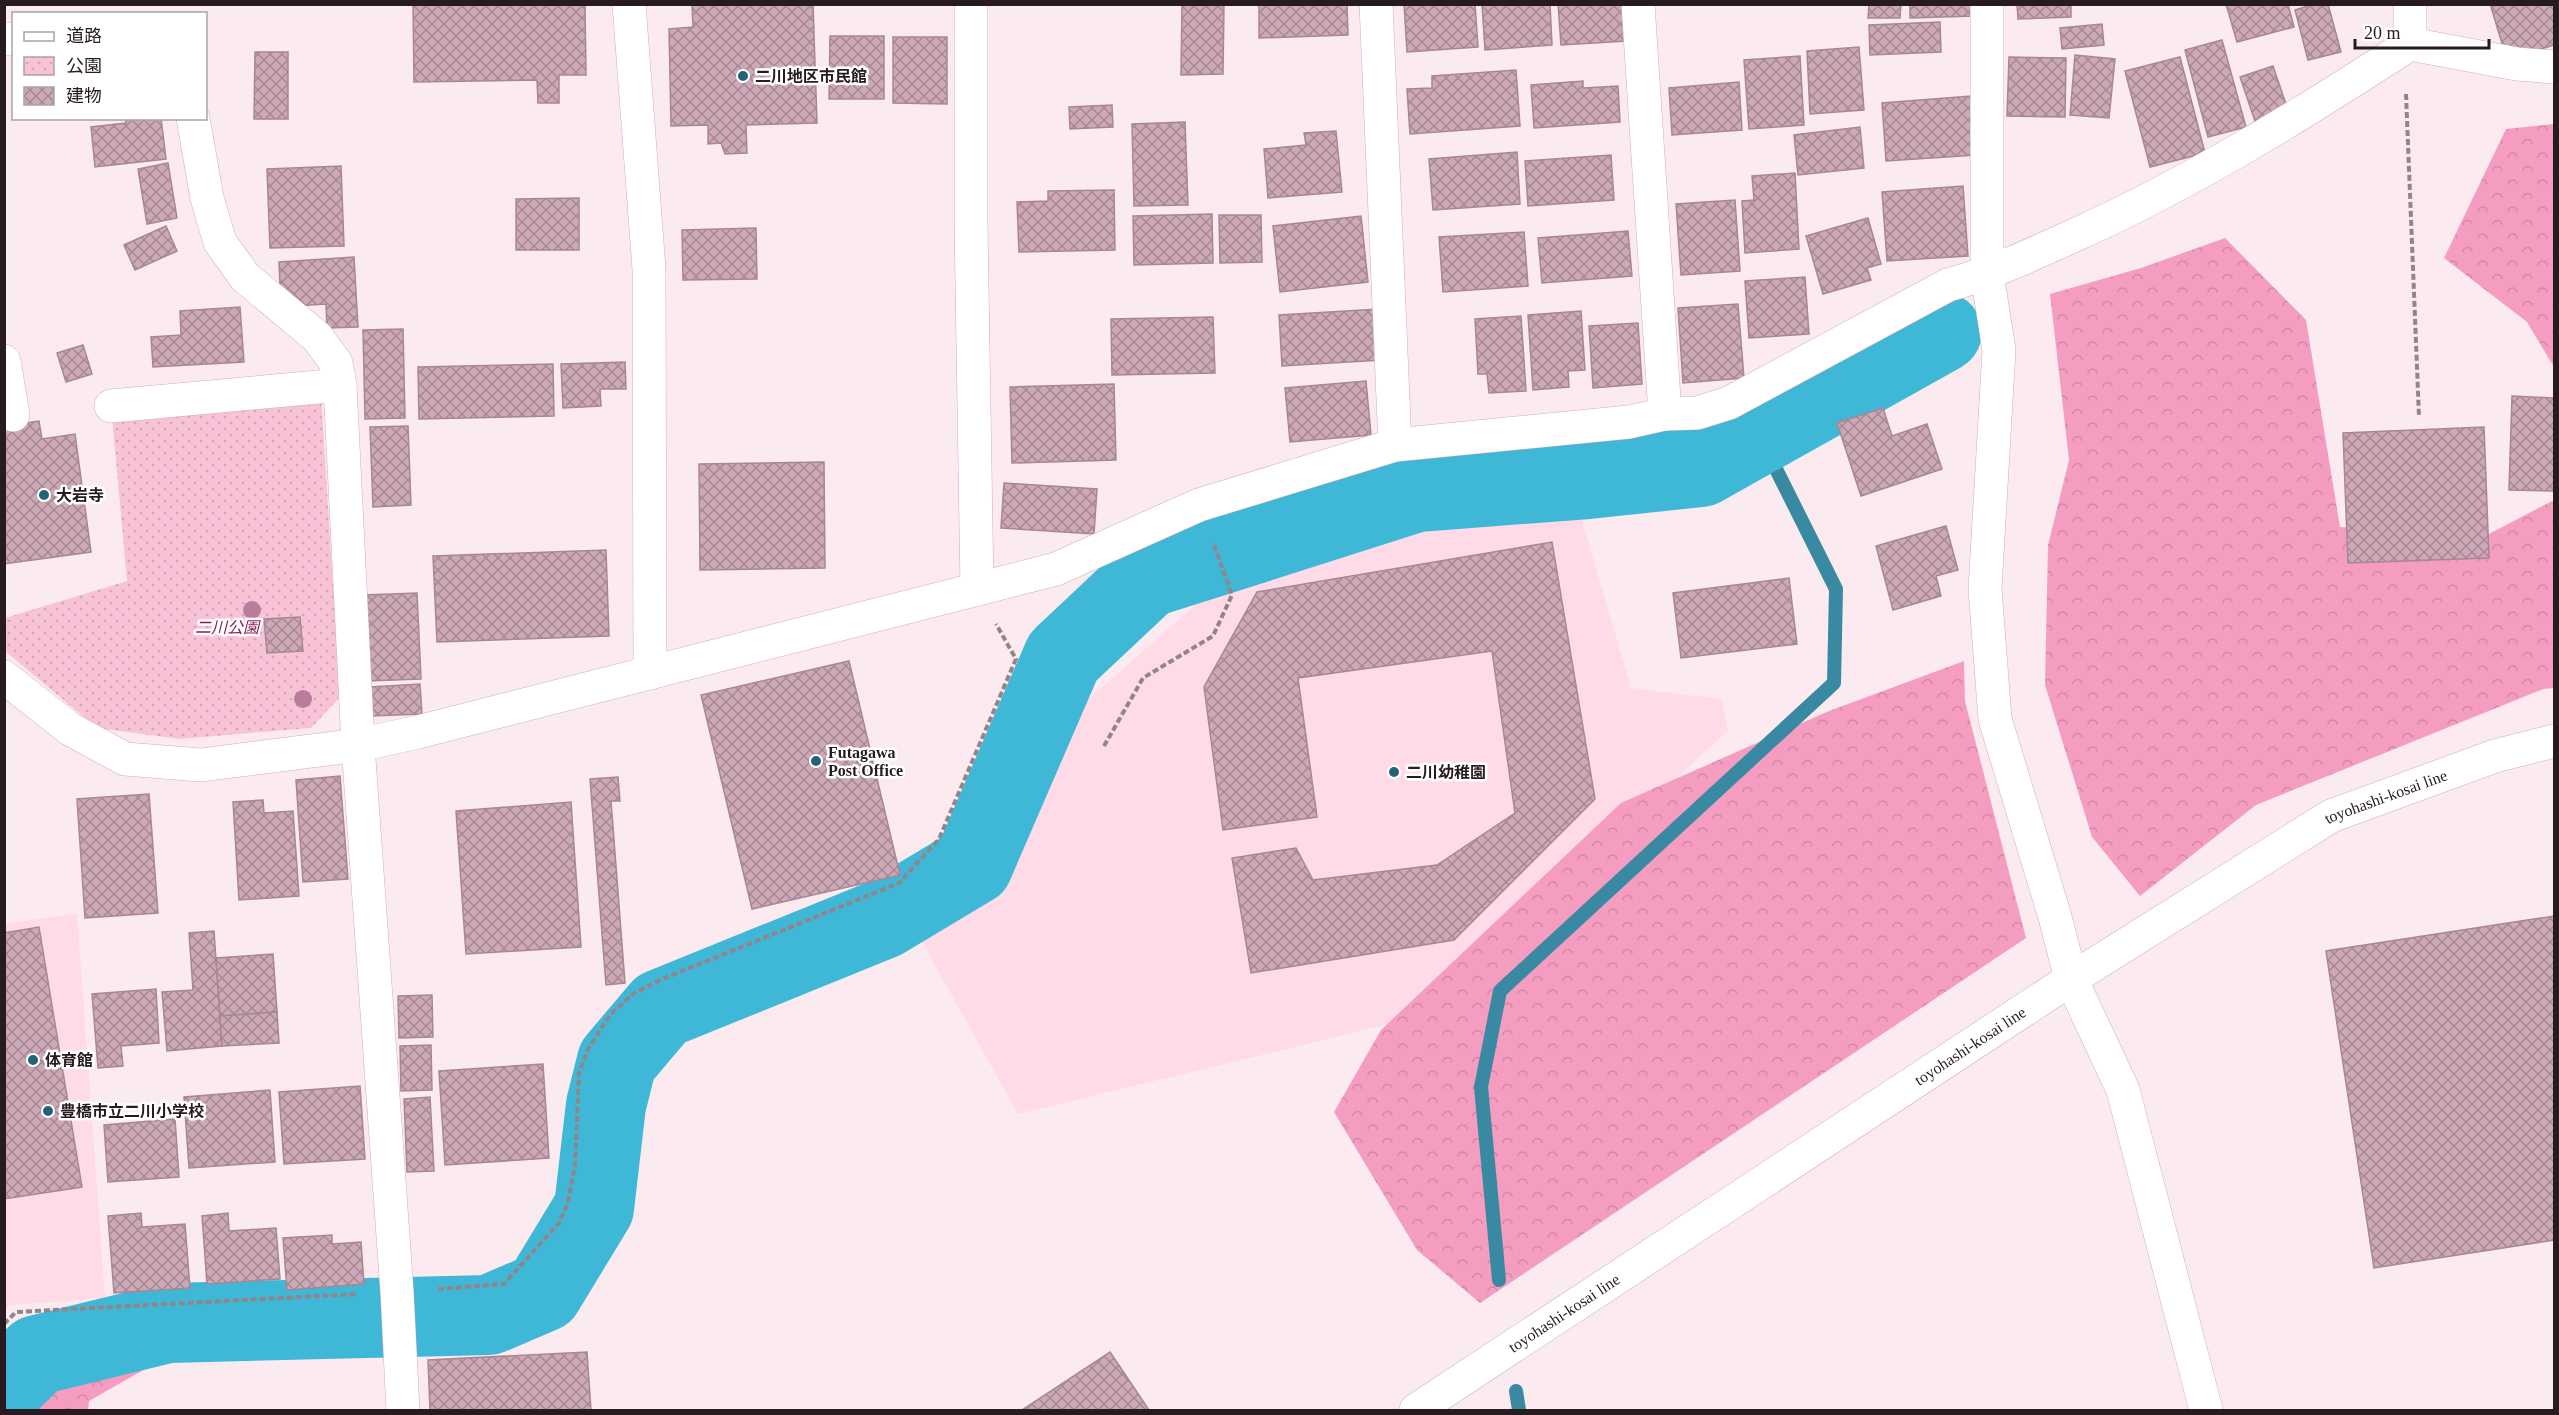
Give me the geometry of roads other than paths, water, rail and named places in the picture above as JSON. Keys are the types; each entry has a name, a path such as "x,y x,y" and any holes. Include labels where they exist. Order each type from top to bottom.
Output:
{"street":[{"path":"629,4 649,269 650,673"},
{"path":"971,4 971,224 977,589"},
{"path":"1376,4 1395,444"},
{"path":"1638,4 1665,414"},
{"path":"1987,4 1987,274 2000,350 1985,589 1995,719 2055,917 2071,979 2123,1090 2206,1410"},
{"path":"2410,4 2410,44"},
{"path":"4,677 70,729 125,759 201,765 358,745 1056,569 1199,505 1395,444 1629,422 1665,414 1697,413 1729,403 1948,285 1987,274 2136,207 2245,148 2410,44 2517,64 2554,67"},
{"path":"193,120 207,198 220,242 244,277 317,337 336,363 340,385 358,745 397,1292 403,1410"},
{"path":"4,361 13,415"},
{"path":"111,406 340,385"},
{"name":"toyohashi-kosai line","path":"1416,1410 2071,979 2331,816 2494,756 2554,741"}],"waterway":[{"path":"4,1387 37,1355 168,1323 489,1315 543,1292 594,1208 606,1105 617,1061 661,1009 883,919 973,865 1063,657 1147,578 1417,492 1588,479 1701,467 1942,332"},
{"path":"1499,1280 1481,1087 1500,991 1834,683 1836,589 1759,435"},
{"path":"1516,1391 1519,1410"}],"place":[{"name":"二川地区市民館","path":"743,76"},
{"name":"大岩寺","path":"44,495"},
{"name":"Futagawa Post Office","path":"816,761"},
{"name":"二川幼稚園","path":"1394,772"},
{"name":"体育館","path":"33,1060"},
{"name":"豊橋市立二川小学校","path":"48,1111"}],"park label":[{"name":"二川公園","path":"227,627"}]}
